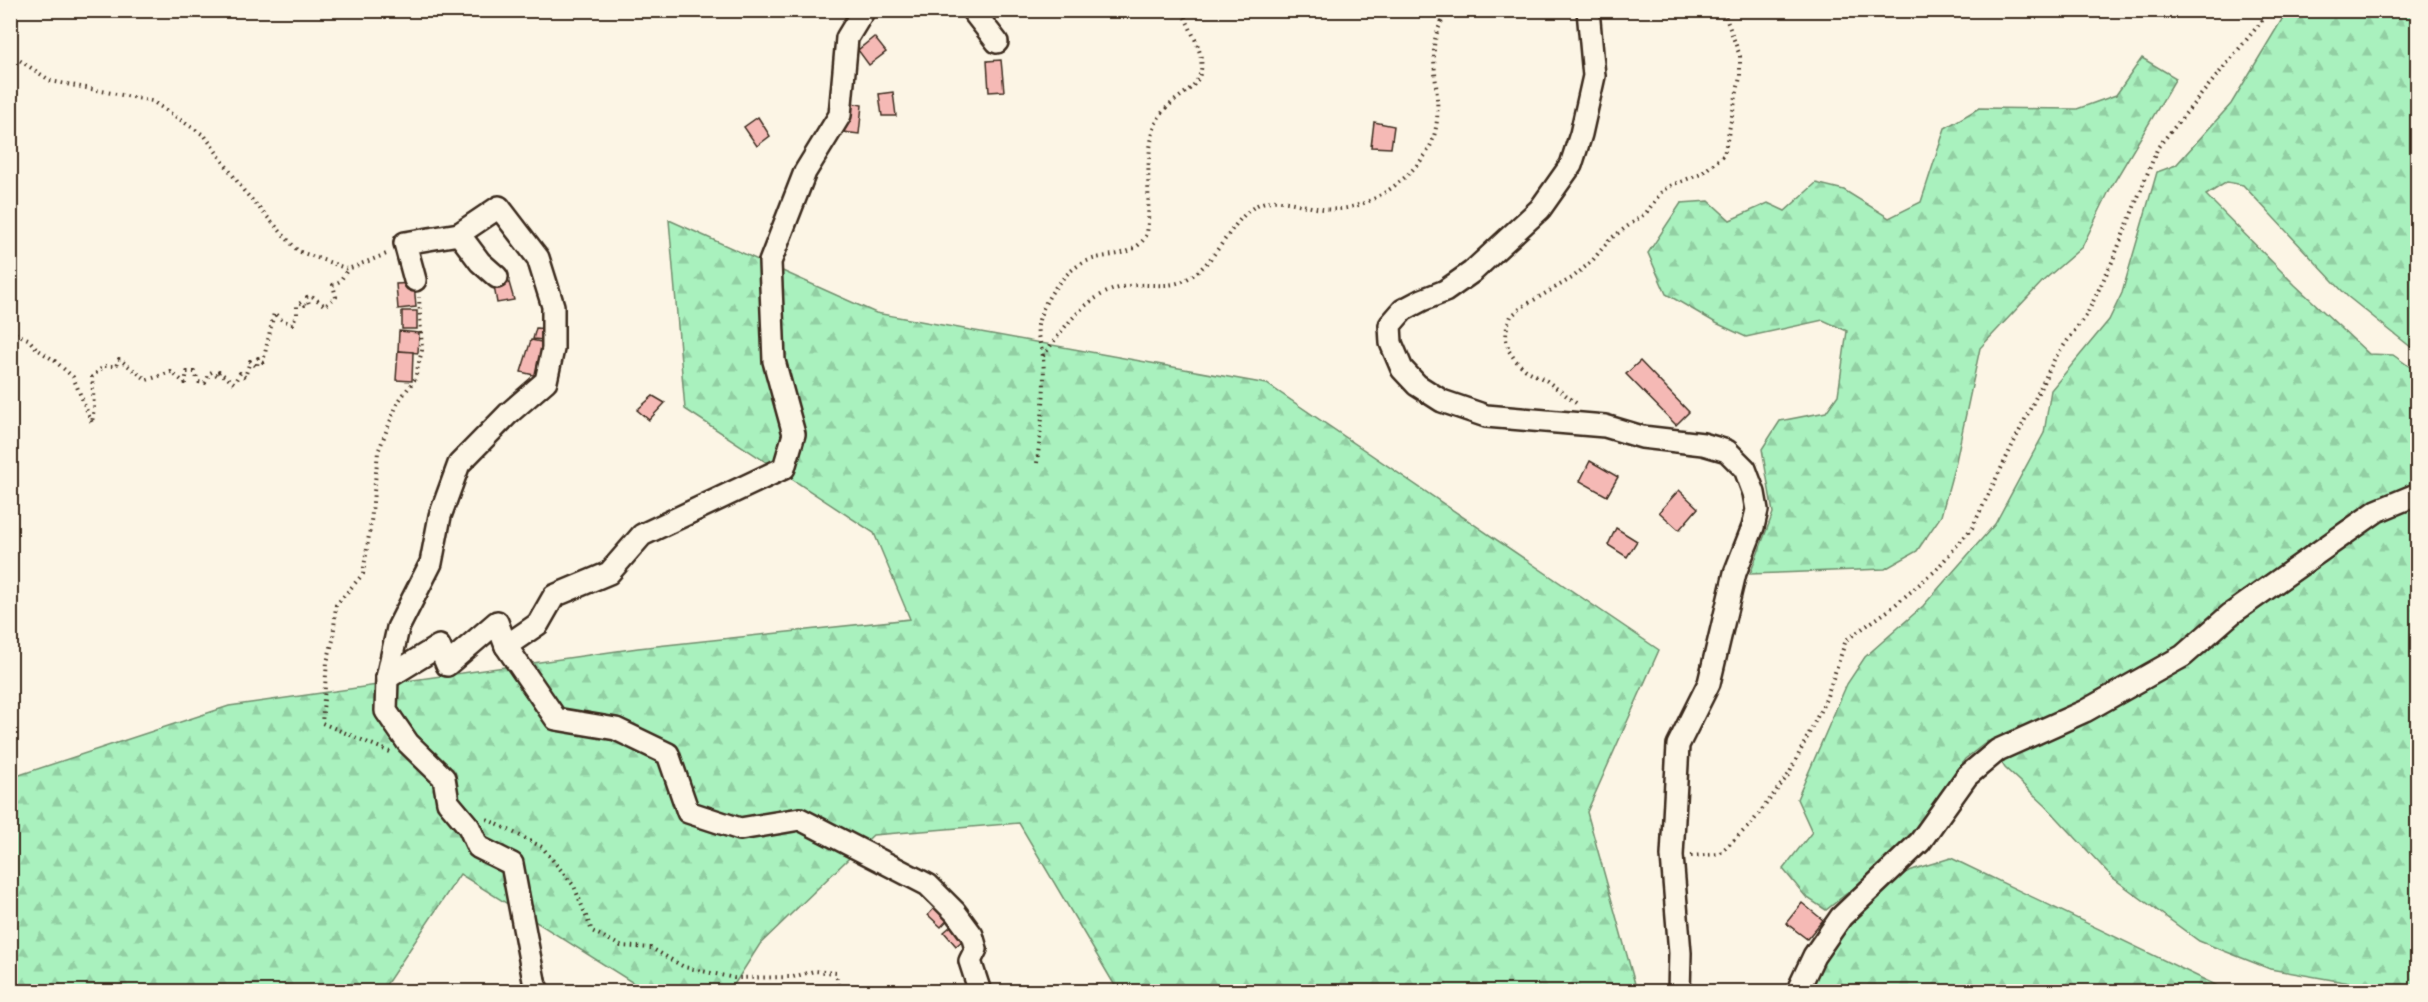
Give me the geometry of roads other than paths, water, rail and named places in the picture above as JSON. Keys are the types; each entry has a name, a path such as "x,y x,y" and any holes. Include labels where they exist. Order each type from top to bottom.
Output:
{"street":[{"path":"506,646 538,624 554,596 609,573 642,535 784,468 794,434 774,361 771,262 805,172 840,115 847,38 864,10"},
{"path":"972,10 997,42"},
{"path":"1588,10 1594,76 1581,134 1571,165 1540,210 1472,272 1445,291 1403,310 1390,325 1391,343 1402,369 1417,386 1442,401 1486,416 1605,426 1642,437 1703,444 1727,451 1745,469 1754,493 1756,510 1753,527 1735,573 1709,683 1678,745 1672,856 1680,953 1679,992"},
{"path":"415,280 405,243 459,234 498,207 538,258 553,306 553,349 546,381 508,414 459,464 440,516 431,563 398,628 387,678 386,711 424,762 444,778 448,802 469,827 478,847 512,864 535,986 539,992"},
{"path":"459,234 480,262 496,277"},
{"path":"1797,992 1814,956 1841,917 1920,842 1967,776 1998,750 2085,711 2183,656 2231,614 2377,511 2418,494"},
{"path":"387,678 439,646 447,665 497,622 506,646 556,720 616,729 668,754 688,812 740,829 800,819 928,885 955,912 972,935 976,949 970,961 980,992"}]}
